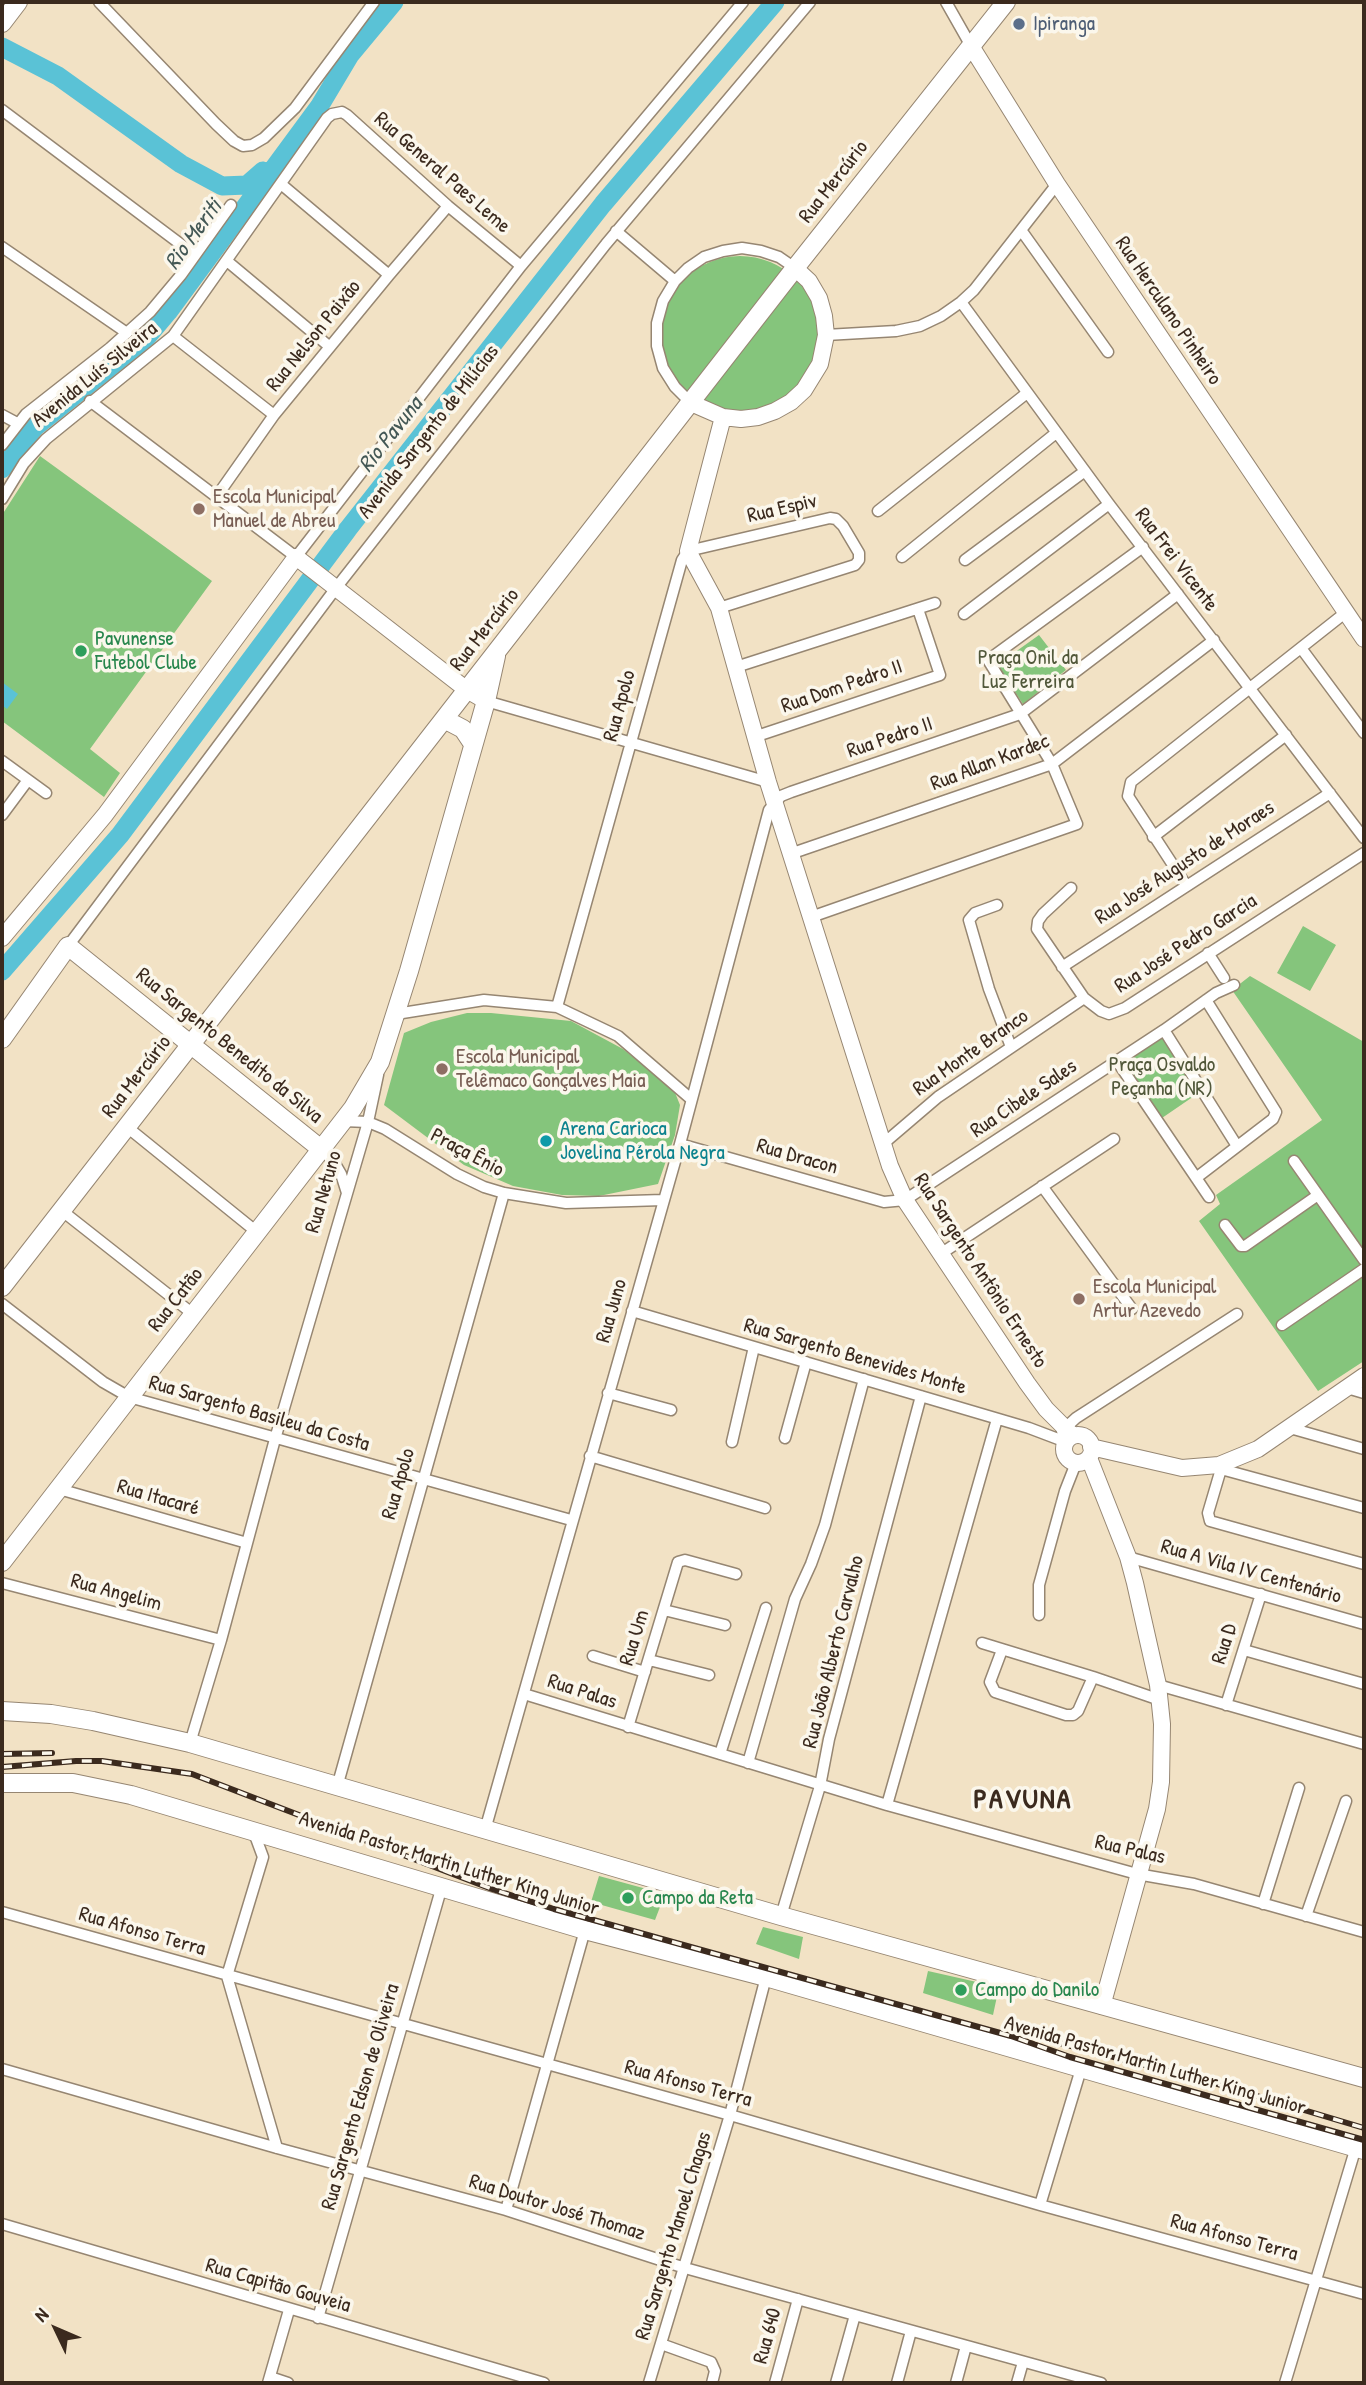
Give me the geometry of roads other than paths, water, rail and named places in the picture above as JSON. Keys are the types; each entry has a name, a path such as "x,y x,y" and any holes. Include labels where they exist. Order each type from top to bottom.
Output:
{"main road":[{"path":"2,21 9,2"},
{"path":"2,21 18,2"},
{"name":"Rua Mercúrio","path":"2,1287 795,268 1006,2"},
{"name":"Rua Netuno","path":"380,1062 486,701 497,652"},
{"path":"444,719 463,729 473,744"},
{"name":"Avenida Sargento de Milícias","path":"2,1039 68,946"},
{"name":"Rua Sargento Benedito da Silva","path":"68,946 321,1149"},
{"name":"Rua Catão","path":"2,1562 343,1121 380,1062"},
{"name":"Avenida Pastor Martin Luther King Junior","path":"2,1711 51,1714 93,1721 190,1743 781,1916 1364,2078"},
{"name":"Avenida Pastor Martin Luther King Junior","path":"2,1783 55,1782 131,1794 585,1930 766,1978 1360,2148"}],"street":[{"path":"99,2 216,124 233,141 243,146 252,145 264,138 295,108 374,2"},
{"name":"Avenida Sargento de Milícias","path":"2,938 105,814 521,266 743,2"},
{"name":"Avenida Sargento de Milícias","path":"68,946 334,587 616,231 810,2"},
{"name":"Rua Herculano Pinheiro","path":"946,2 1057,184 1364,639"},
{"path":"2,110 195,254"},
{"name":"Rua General Paes Leme","path":"336,112 347,115 448,206 521,266"},
{"name":"Avenida Luís Silveira","path":"2,499 34,451 90,401 173,337 327,118 336,112"},
{"path":"281,184 389,275"},
{"path":"826,335 865,334 920,326 941,316 961,302 991,270 1057,184"},
{"name":"Avenida Luís Silveira","path":"2,444 18,423 127,333 168,292 231,205"},
{"name":"Rua Nelson Paixão","path":"217,496 274,415 448,206"},
{"path":"1021,230 1108,352"},
{"path":"616,231 674,281"},
{"path":"2,247 127,333"},
{"path":"732,250 761,251 779,257 795,268 809,281 819,298 824,316 826,335 820,364 813,378 791,402 758,417 723,417 691,403 675,387 663,368 657,346 657,323 663,301 674,281 704,257 732,250"},
{"path":"226,261 330,347"},
{"name":"Rua Frei Vicente","path":"961,302 1109,504 1364,838"},
{"path":"173,337 274,415"},
{"path":"878,511 1027,393"},
{"path":"90,401 467,690 486,701 768,782"},
{"path":"2,415 18,423"},
{"name":"Rua Apolo","path":"557,1007 682,560 688,551 723,417"},
{"path":"902,557 1056,433"},
{"path":"965,560 1085,471"},
{"path":"964,614 1109,504"},
{"name":"Rua Espiv","path":"688,551 830,518 836,519 843,526 859,552 859,560 855,565 719,608"},
{"path":"811,917 1077,824 1052,764 988,660 1143,547"},
{"name":"Rua Sargento Antônio Ernesto","path":"688,551 719,608 790,854 883,1144 905,1200 1064,1436"},
{"path":"1020,714 1178,594"},
{"path":"736,667 936,603"},
{"name":"Rua Dom Pedro II","path":"757,736 940,675 918,609"},
{"path":"1186,885 1128,796 1131,782 1345,613"},
{"name":"Rua Allan Kardec","path":"790,854 1052,764 1214,640"},
{"path":"1301,648 1364,733"},
{"name":"Rua Pedro II","path":"775,802 791,792 1020,714"},
{"path":"1153,837 1286,735"},
{"path":"2,761 46,793"},
{"path":"2,816 28,780"},
{"name":"Rua José Augusto de Moraes","path":"1062,967 1330,793"},
{"name":"Rua Juno","path":"485,1830 680,1144 765,821 775,802"},
{"name":"Rua José Pedro Garcia","path":"1071,888 1038,921 1037,929 1084,998 1109,1014 1118,1011 1364,853"},
{"path":"997,905 975,913 969,920 989,989 1011,1047"},
{"path":"1208,953 1224,978"},
{"name":"Rua Cibele Sales","path":"905,1200 1206,1000 1234,985"},
{"name":"Rua Monte Branco","path":"883,1144 938,1097 1084,998"},
{"path":"396,1014 484,1000 557,1007 618,1036 691,1099"},
{"path":"1196,1178 1273,1119 1276,1112 1206,1000"},
{"path":"1164,1030 1237,1146"},
{"path":"1117,1060 1209,1197"},
{"name":"Rua Netuno","path":"190,1743 368,1122 380,1062"},
{"name":"Praça Ênio","path":"343,1121 368,1122 401,1138 457,1174 504,1194 566,1203 663,1200"},
{"path":"127,1127 258,1233"},
{"path":"942,1253 1114,1139"},
{"name":"Rua Dracon","path":"680,1144 884,1202 905,1200"},
{"name":"Rua Sargento Benedito da Silva","path":"321,1149 334,1162 347,1193"},
{"path":"1294,1161 1363,1256"},
{"path":"1042,1186 1132,1309"},
{"name":"Rua Apolo","path":"337,1787 504,1194"},
{"path":"1225,1225 1241,1246 1245,1246 1318,1195"},
{"path":"61,1210 194,1314"},
{"path":"1282,1325 1364,1269"},
{"name":"Rua Sargento Basileu da Costa","path":"2,1304 103,1382 129,1397 571,1520"},
{"name":"Rua Sargento Benevides Monte","path":"632,1311 997,1419 1064,1436"},
{"path":"1237,1314 1076,1418 1064,1436 1068,1457 1085,1456 1182,1468 1220,1467 1364,1508"},
{"path":"732,1442 754,1347"},
{"path":"786,1438 806,1362"},
{"path":"1364,1376 1290,1428 1220,1467 1208,1513 1210,1521 1364,1564"},
{"path":"748,1763 795,1599 825,1525 864,1379"},
{"path":"1347,1388 1364,1393"},
{"path":"608,1393 671,1410"},
{"name":"Rua João Alberto Carvalho","path":"781,1916 820,1786 830,1738 921,1396"},
{"path":"887,1805 997,1419"},
{"path":"1290,1428 1364,1449"},
{"path":"1039,1615 1040,1585 1065,1491 1085,1456 1086,1439 1064,1436"},
{"path":"590,1456 765,1508"},
{"path":"1085,1456 1128,1557 1159,1693 1161,1782 1151,1836 1137,1874 1102,2006"},
{"name":"Rua Itacaré","path":"59,1489 247,1543"},
{"name":"Rua A Vila IV Centenário","path":"1128,1557 1364,1624"},
{"name":"Rua Um","path":"628,1727 680,1561 685,1560 736,1574"},
{"name":"Rua Angelim","path":"2,1583 221,1640"},
{"name":"Rua D","path":"1226,1705 1261,1594"},
{"path":"720,1754 766,1608"},
{"path":"664,1610 725,1625"},
{"path":"982,1643 1093,1677 1226,1705 1364,1744"},
{"path":"1002,1650 990,1682 995,1692 1066,1716 1079,1711 1093,1677"},
{"path":"1244,1650 1364,1684"},
{"path":"593,1656 645,1672"},
{"path":"649,1660 709,1675"},
{"name":"Rua Palas","path":"524,1694 887,1805 1137,1874 1194,1884 1306,1916 1364,1929"},
{"path":"1263,1904 1299,1788"},
{"path":"1306,1916 1346,1801"},
{"path":"253,1830 262,1857"},
{"path":"275,1836 262,1857 226,1976 277,2148"},
{"name":"Rua Sargento Edson de Oliveira","path":"318,2318 442,1886"},
{"name":"Rua Afonso Terra","path":"2,1912 730,2115 1040,2206 1364,2294"},
{"path":"506,2210 585,1930"},
{"name":"Rua Sargento Manoel Chagas","path":"649,2383 730,2115 766,1978"},
{"name":"Rua Doutor José Thomaz","path":"2,2069 506,2210 685,2268 1023,2362 1078,2380 1101,2383"},
{"path":"1040,2206 1081,2069"},
{"path":"1284,2383 1360,2148"},
{"name":"Rua Capitão Gouveia","path":"2,2224 544,2383"},
{"name":"Rua 640","path":"775,2383 798,2299"},
{"path":"288,2383 269,2380 289,2310"},
{"path":"836,2383 855,2315"},
{"path":"897,2383 911,2331"},
{"path":"661,2344 710,2362 715,2371 712,2383"},
{"path":"956,2383 966,2346"},
{"path":"1017,2383 1023,2362"}],"water":[{"path":"2,682 18,694 7,709 2,705"}],"waterway":[{"name":"Rio Meriti","path":"2,469 35,427 147,337 168,312 319,107 350,55 394,2"},
{"name":"Rio Pavuna","path":"2,971 120,835 348,529 603,204 775,2"},
{"path":"2,47 58,76 181,164 222,186 247,185 263,171"}],"railway":[{"path":"2,1754 52,1753"},
{"path":"2,1767 102,1761 192,1774 492,1889 554,1909 1011,2036 1070,2057 1364,2140"},
{"path":"1044,2039 1207,2081 1364,2128"}],"place":[{"name":"Ipiranga","path":"1019,24"},
{"name":"Escola Municipal Manuel de Abreu","path":"199,509"},
{"name":"Pavunense Futebol Clube","path":"81,651"},
{"name":"Escola Municipal Telêmaco Gonçalves Maia","path":"442,1069"},
{"name":"Arena Carioca Jovelina Pérola Negra","path":"546,1141"},
{"name":"Escola Municipal Artur Azevedo","path":"1079,1299"},
{"name":"Campo da Reta","path":"628,1898"},
{"name":"Campo do Danilo","path":"961,1990"}],"district":[{"name":"PAVUNA","path":"1023,1801"}],"park label":[{"name":"Praça Onil da Luz Ferreira","path":"1028,670"},
{"name":"Praça Osvaldo Peçanha (NR)","path":"1162,1077"}]}
